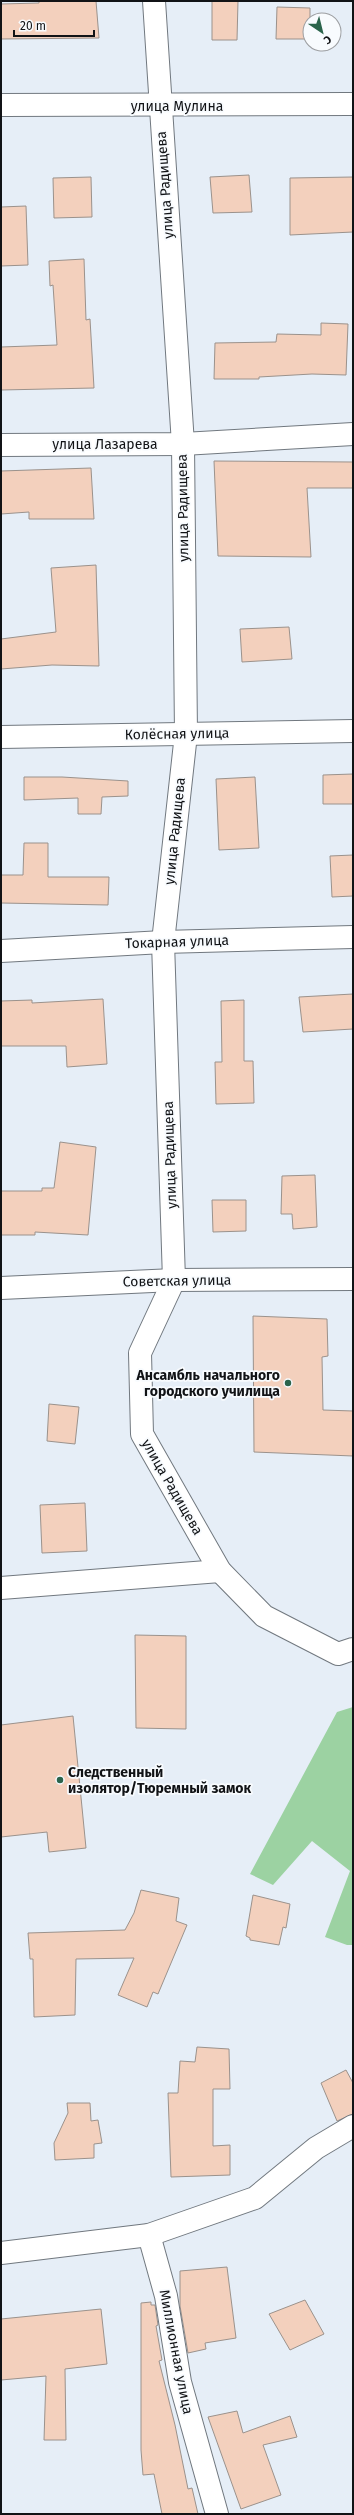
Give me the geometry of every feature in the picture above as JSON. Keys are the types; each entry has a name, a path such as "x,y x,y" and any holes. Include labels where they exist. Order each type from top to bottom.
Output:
{"street":[{"name":"улица Радищева","path":"154,1 183,444 186,734 163,942 174,1280 140,1353 142,1434 220,1571 264,1616 338,1654 353,1649"},
{"name":"улица Мулина","path":"1,105 160,106 353,104"},
{"name":"улица Лазарева","path":"1,445 183,444 353,434"},
{"name":"Колёсная улица","path":"1,737 353,731"},
{"name":"Токарная улица","path":"1,951 163,942 353,937"},
{"name":"Советская улица","path":"1,1288 174,1280 353,1279"},
{"path":"1,1588 220,1571"},
{"path":"1,2253 149,2235 255,2198 316,2148 353,2126"},
{"name":"Миллионная улица","path":"149,2235 166,2296 180,2382 217,2514"}],"green space":[{"path":"353,1707 353,1945 347,1945 325,1937 350,1871 312,1841 273,1885 250,1874 337,1712"}],"building":[{"path":"39,1 96,1 99,38 1,39 1,4 39,3"},
{"path":"212,1 238,1 237,40 212,40"},
{"path":"277,7 310,8 310,12 302,12 302,39 276,39"},
{"path":"249,175 252,212 213,213 210,177"},
{"path":"91,177 92,217 54,218 53,178"},
{"path":"353,177 353,232 290,235 290,178"},
{"path":"26,206 28,265 1,266 1,207"},
{"path":"84,259 86,320 90,319 94,388 1,390 1,347 57,345 53,285 50,286 49,261"},
{"path":"321,323 348,324 346,375 312,374 259,377 259,379 214,379 215,343 276,342 277,334 321,335"},
{"path":"214,461 353,462 353,488 307,488 311,557 218,556"},
{"path":"91,468 94,519 29,519 29,512 1,514 1,471"},
{"path":"96,565 99,666 52,665 1,669 1,639 56,632 51,568"},
{"path":"289,627 292,659 242,662 240,629"},
{"path":"353,774 353,804 323,804 323,775"},
{"path":"24,777 62,777 128,781 128,796 102,797 101,814 78,814 78,798 24,800"},
{"path":"255,777 259,848 219,850 216,779"},
{"path":"24,843 48,843 48,877 109,877 108,905 1,903 1,875 23,875"},
{"path":"353,855 353,896 332,897 330,856"},
{"path":"353,994 353,1029 303,1032 299,997"},
{"path":"103,999 107,1064 67,1067 66,1046 1,1046 1,1001 32,1000 32,1003"},
{"path":"244,1000 244,1061 253,1061 254,1103 216,1104 215,1062 222,1062 221,1001"},
{"path":"60,1142 96,1147 88,1235 35,1232 35,1235 1,1235 1,1191 42,1191 42,1188 54,1188"},
{"path":"315,1175 317,1227 293,1229 292,1214 281,1214 282,1176"},
{"path":"212,1200 246,1200 246,1231 213,1232"},
{"name":"Ансамбль начального городского училища","path":"253,1316 327,1319 328,1356 322,1357 323,1410 353,1411 353,1456 254,1452"},
{"path":"49,1404 79,1407 75,1444 47,1441"},
{"path":"85,1503 87,1551 42,1553 40,1505"},
{"path":"135,1635 186,1636 186,1729 136,1728"},
{"name":"Следственный изолятор/Тюремный замок","path":"73,1716 86,1848 49,1852 47,1832 1,1837 1,1725"},
{"path":"141,1890 179,1898 176,1921 187,1925 158,1994 153,1992 147,2007 118,1995 134,1958 76,1959 75,2015 34,2017 33,1959 30,1959 28,1933 125,1930 134,1913"},
{"path":"253,1895 290,1904 286,1928 283,1927 279,1945 250,1940 250,1938 246,1936"},
{"path":"197,2047 229,2049 230,2089 213,2089 213,2146 230,2145 230,2175 171,2177 168,2093 178,2093 180,2061 195,2062"},
{"path":"346,2070 353,2083 353,2114 337,2121 321,2083"},
{"path":"67,2103 90,2103 91,2121 98,2120 102,2143 94,2144 94,2158 55,2160 54,2143 68,2113"},
{"path":"227,2267 236,2338 205,2343 206,2349 188,2353 180,2306 180,2271"},
{"path":"305,2300 324,2334 290,2350 269,2314"},
{"path":"151,2302 151,2305 155,2305 158,2325 156,2326 162,2360 159,2361 175,2425 188,2489 192,2488 198,2514 162,2514 154,2474 143,2475 141,2450 141,2303"},
{"path":"101,2309 107,2364 65,2369 66,2440 44,2440 46,2376 1,2380 1,2319"},
{"path":"237,2411 243,2433 290,2416 297,2437 263,2445 281,2495 241,2509 208,2417"}],"place":[{"name":"Ансамбль начального городского училища","path":"288,1383"},
{"name":"Следственный изолятор/Тюремный замок","path":"60,1780"}]}
